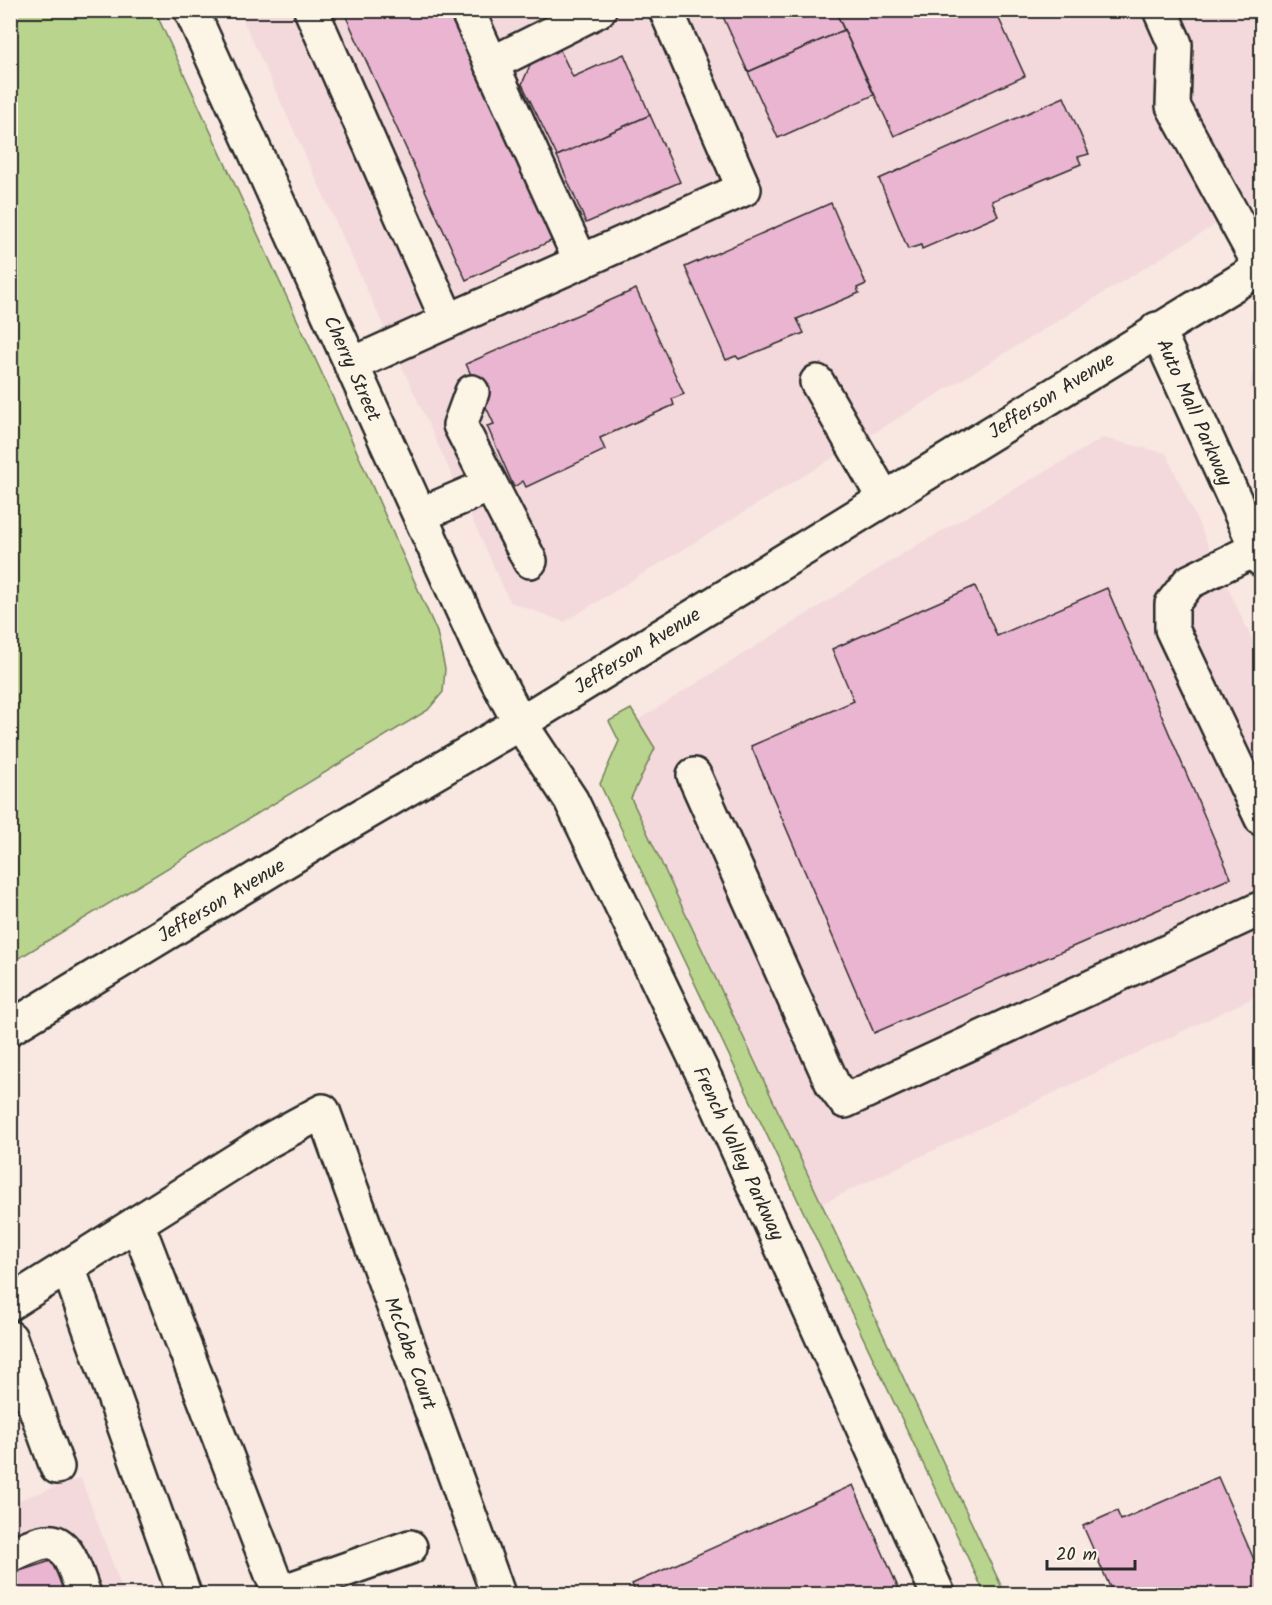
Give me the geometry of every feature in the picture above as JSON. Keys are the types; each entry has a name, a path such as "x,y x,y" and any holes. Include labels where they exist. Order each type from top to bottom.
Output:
{"main road":[{"name":"Cherry Street","path":"191,10 478,644 520,723"},
{"path":"311,10 448,321"},
{"path":"466,10 581,262"},
{"path":"491,64 599,10"},
{"path":"351,365 744,189 666,10"},
{"path":"1160,10 1176,44 1173,106 1261,267"},
{"name":"Jefferson Avenue","path":"10,1028 320,840 520,723 1261,267"},
{"name":"Auto Mall Parkway","path":"1157,329 1259,555"},
{"path":"817,382 884,498"},
{"path":"472,392 460,425 530,561"},
{"path":"420,515 490,485"},
{"path":"1259,555 1189,582 1172,604 1172,629 1262,819"},
{"name":"French Valley Parkway","path":"520,723 571,800 714,1097 938,1594"},
{"path":"694,775 833,1085 845,1101 1262,908"},
{"name":"McCabe Court","path":"138,1223 264,1143 323,1111 498,1594"},
{"path":"10,1303 138,1223 277,1594 410,1547"},
{"path":"68,1267 184,1594"},
{"path":"10,1338 57,1467"},
{"path":"10,1555 47,1541 60,1544 69,1557 84,1594"}],"shaded area":[{"path":"239,11 1261,11 1261,197 564,622 510,602"},
{"path":"1261,339 1261,413 1250,385"},
{"path":"1103,438 1166,453 1261,659 1261,994 821,1204 631,798 655,749 638,720 907,551"},
{"path":"81,1478 124,1594 11,1594 10,1503"}],"green space":[{"path":"11,10 155,11 325,380 437,632 445,669 443,692 428,710 11,963"},
{"path":"631,709 655,748 631,798 1005,1594 985,1594 600,784 619,741 609,721"}],"building":[{"path":"343,10 450,10 553,240 466,280"},
{"path":"720,10 835,10 844,30 748,72"},
{"path":"835,10 995,10 1025,76 894,136"},
{"path":"844,30 874,95 778,138 748,72"},
{"path":"558,46 573,77 624,54 650,115 557,156 522,84 534,56"},
{"path":"1064,97 1089,154 1078,157 1081,164 992,201 998,216 922,249 921,245 908,249 879,179"},
{"path":"650,115 680,182 586,223 557,156"},
{"path":"831,203 866,284 857,288 859,293 797,319 804,333 739,359 736,356 726,360 685,267"},
{"path":"636,289 684,394 672,399 674,405 600,438 605,450 526,487 523,481 514,487 487,426 494,424 466,364"},
{"path":"975,586 997,636 1107,588 1231,878 874,1033 751,746 854,701 832,649"},
{"path":"1218,1477 1259,1571 1262,1571 1262,1594 1113,1594 1083,1526 1117,1511 1121,1520"},
{"path":"853,1485 901,1594 636,1594 632,1584"},
{"path":"57,1559 69,1594 10,1594 10,1574"}]}
